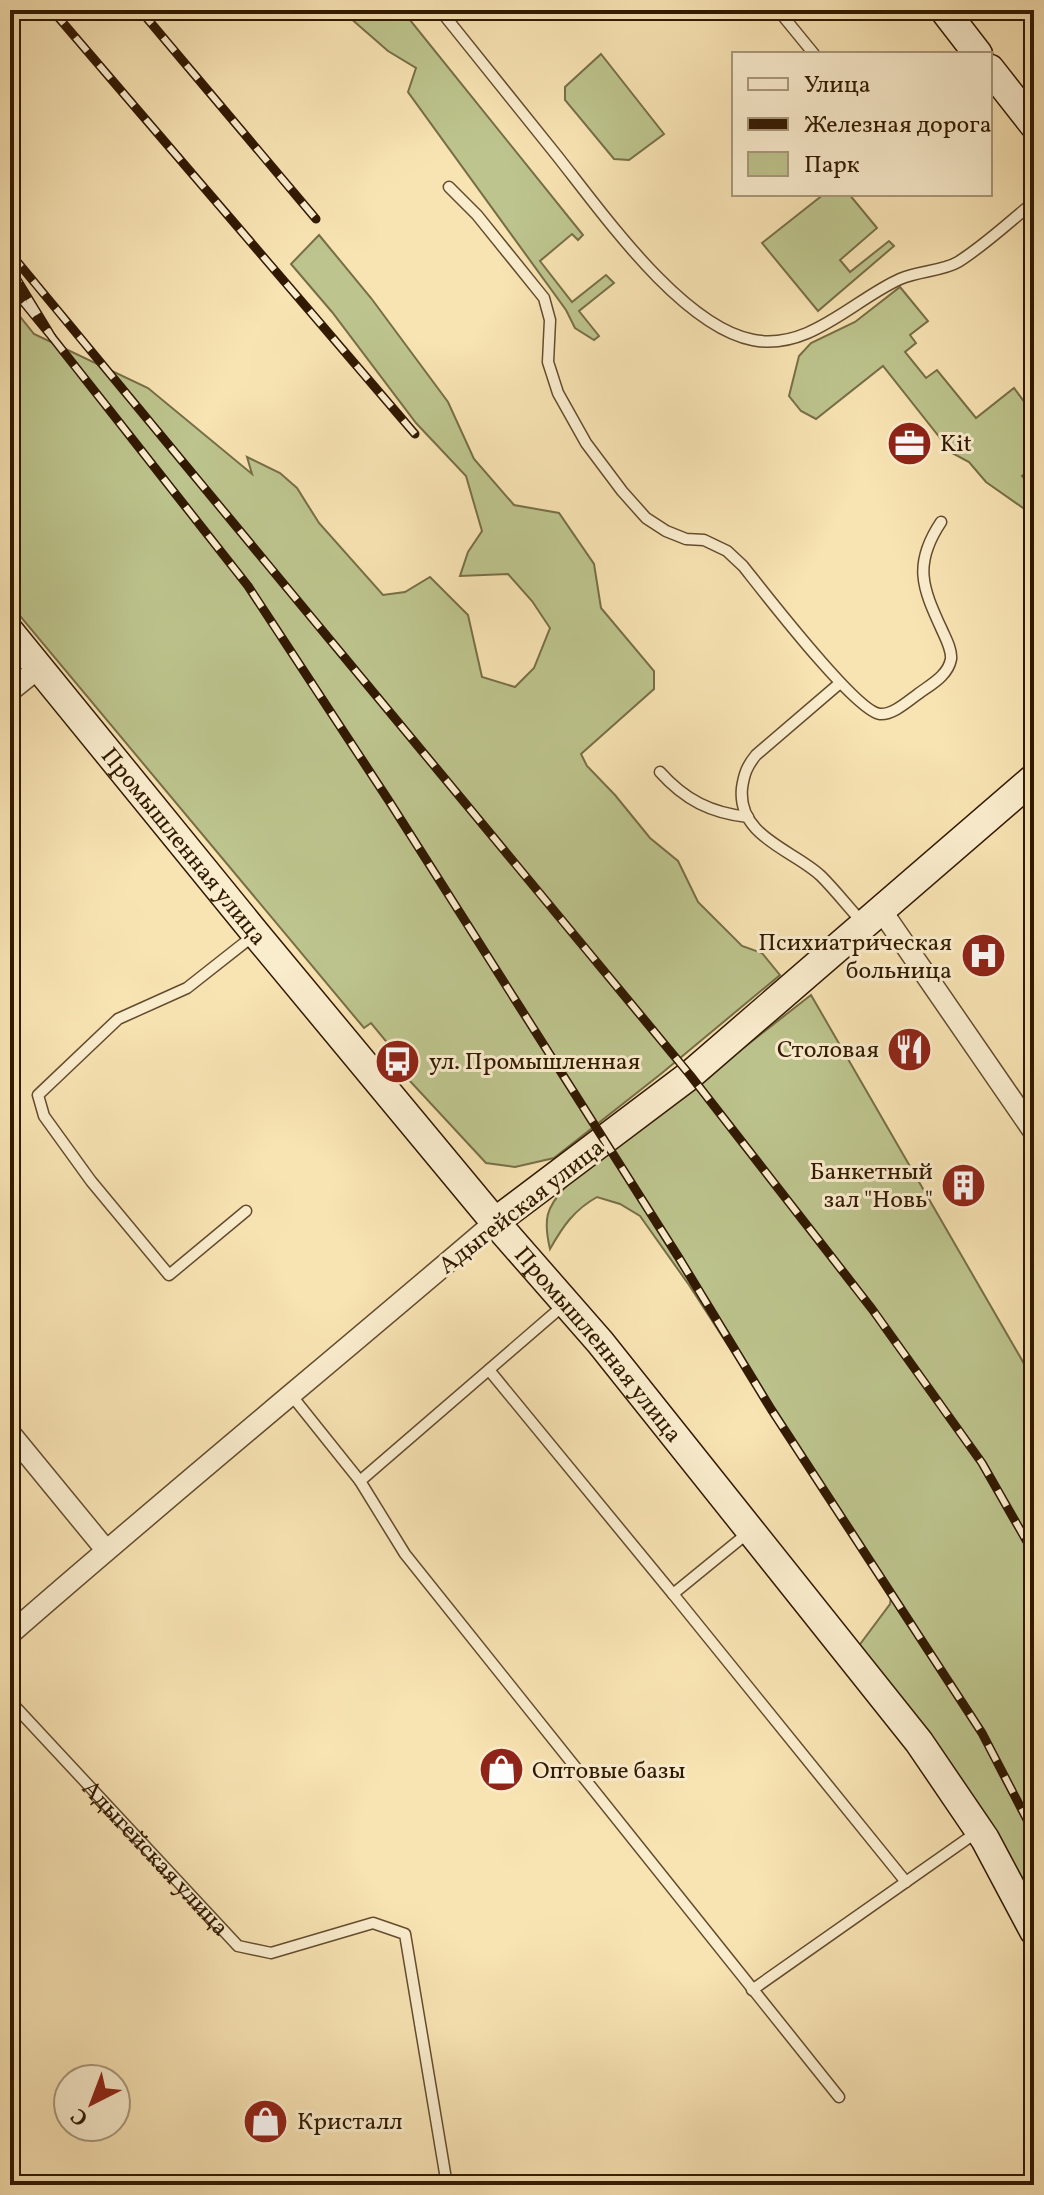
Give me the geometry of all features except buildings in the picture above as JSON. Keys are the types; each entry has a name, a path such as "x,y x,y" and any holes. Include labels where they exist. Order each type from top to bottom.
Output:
{"main road":[{"path":"944,10 976,52"},
{"path":"992,72 1034,125"},
{"name":"Промышленная улица","path":"10,632 256,934 566,1303 919,1742 979,1831 1034,1931"},
{"name":"Адыгейская улица","path":"495,1222 690,1075 1034,778"}],"street":[{"path":"10,691 40,667"},
{"path":"872,918 1034,1132"},
{"name":"Адыгейская улица","path":"10,1634 495,1222"},
{"path":"10,1433 106,1550"}],"lane":[{"path":"440,10 620,234 662,281 719,327 752,340 775,342 798,337 899,279 922,270 953,265 1034,202"},
{"path":"778,10 812,52"},
{"path":"449,187 477,215 544,298 550,320 548,362 558,393 586,443 622,491 646,518 666,531 686,539 704,540 727,551 840,683 869,709 880,714 902,704 946,670 951,657 948,641 927,599 922,580 930,538 941,522"},
{"path":"840,683 764,747 747,766 741,795 748,817 766,839 802,860 872,918"},
{"path":"660,772 676,790 695,803 724,815 748,817"},
{"path":"246,1211 169,1275 91,1181 44,1116 38,1095 118,1019 187,988 256,934"},
{"path":"360,1481 566,1303"},
{"path":"489,1370 906,1882"},
{"path":"292,1396 360,1481 405,1554 839,2097"},
{"path":"673,1594 751,1531"},
{"name":"Адыгейская улица","path":"10,1701 238,1946 271,1953 373,1923 405,1934 447,2185"},
{"path":"752,1990 979,1831"}],"green space":[{"path":"341,10 402,10 583,235 578,240 572,234 540,261 572,302 606,275 614,283 579,311 599,336 594,340 575,328 566,310 408,92 416,68 388,51"},
{"path":"601,54 664,134 629,160 614,159 565,100 565,87"},
{"path":"821,196 851,196 877,228 840,260 850,272 889,241 894,246 818,311 762,243"},
{"path":"319,235 371,298 448,402 474,459 514,505 559,513 594,564 601,608 654,671 654,689 581,754 587,766 650,838 678,861 698,902 742,946 762,953 780,975 554,1158 515,1167 486,1163 409,1080 414,1075 371,1023 364,1028 10,604 10,304 34,334 148,388 252,474 247,457 280,473 297,488 319,523 383,595 405,592 430,577 468,615 482,677 515,687 534,668 550,628 532,601 508,574 460,576 468,552 482,531 466,476 416,423 332,312 291,264"},
{"path":"900,287 928,321 910,335 916,343 905,352 926,378 937,370 976,418 1014,388 1034,415 1034,467 1022,476 1034,491 1034,520 1023,508 986,482 969,462 952,453 883,366 816,419 801,411 789,396 799,356 811,343 855,322"},
{"path":"811,995 1034,1381 1034,1911 858,1647 890,1604 891,1597 689,1285 640,1216 620,1204 597,1197 570,1219 550,1249 548,1214 566,1186"}],"railway":[{"path":"52,10 415,434"},
{"path":"140,10 316,219"},
{"path":"10,253 690,1075 872,1309 982,1463 1034,1554"},
{"path":"10,268 52,337 10,286"},
{"path":"52,337 248,586 389,801 679,1258 771,1409 982,1733 1034,1833"}],"place":[{"name":"Kit","path":"909,443"},
{"name":"Психиатрическая больница","path":"983,956"},
{"name":"Столовая","path":"910,1049"},
{"name":"ул. Промышленная","path":"398,1061"},
{"name":"Банкетный зал \"Новь\"","path":"964,1185"},
{"name":"Оптовые базы","path":"501,1770"},
{"name":"Кристалл","path":"266,2121"}]}
